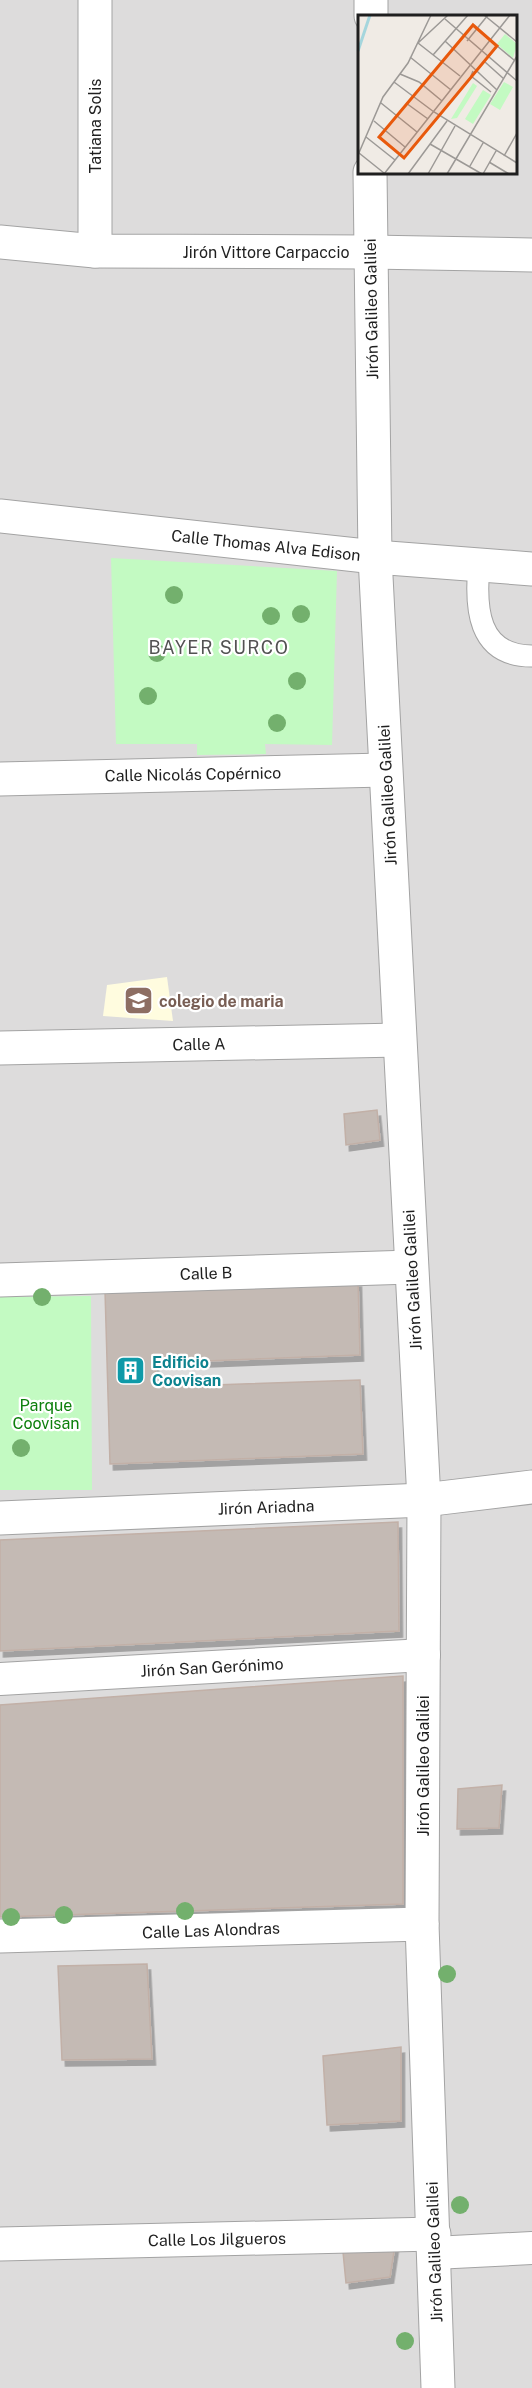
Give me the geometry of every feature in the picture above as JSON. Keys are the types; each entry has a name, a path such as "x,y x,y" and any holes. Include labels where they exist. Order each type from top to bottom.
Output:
{"street":[{"name":"Tatiana Solis","path":"95,0 95,252"},
{"name":"Jirón Galileo Galilei","path":"370,174 375,557 424,1500 422,1924 438,2388"},
{"name":"Jirón Vittore Carpaccio","path":"0,242 95,252 370,252 532,255"},
{"name":"Calle Thomas Alva Edison","path":"0,516 375,557 532,569"},
{"name":"Calle Nicolás Copérnico","path":"0,779 386,770"},
{"name":"Calle A","path":"0,1048 399,1040"},
{"name":"Calle B","path":"0,1280 411,1267"},
{"name":"Jirón Ariadna","path":"0,1518 424,1500 532,1487"},
{"name":"Jirón San Gerónimo","path":"0,1679 424,1655"},
{"name":"Calle Las Alondras","path":"0,1936 422,1924"},
{"name":"Calle Los Jilgueros","path":"0,2244 434,2244"},
{"path":"434,2244 532,2248"}],"lane":[{"path":"479,565 476,594 486,635 503,650 519,656 532,656"}],"shaded area":[{"path":"0,0 532,0 532,2388 0,2388"},
{"name":"colegio de maria","path":"167,977 173,1021 103,1016 107,985"}],"green space":[{"path":"111,558 337,571 332,745 265,744 266,754 197,755 197,744 116,744"},
{"name":"Parque Coovisan","path":"91,1296 92,1490 0,1490 0,1297"}],"building":[{"path":"377,1110 380,1140 346,1145 344,1114"},
{"name":"Edificio Coovisan","path":"358,1281 360,1355 155,1363 156,1387 360,1380 363,1454 110,1464 105,1291"},
{"path":"398,1522 399,1631 0,1651 0,1540"},
{"path":"403,1676 403,1904 0,1917 0,1705"},
{"path":"502,1785 499,1828 457,1829 458,1789"},
{"path":"147,1964 152,2059 62,2060 58,1966"},
{"path":"401,2047 401,2121 327,2125 323,2056"},
{"path":"395,2245 390,2277 346,2283 343,2252"}],"place":[{"name":"colegio de maria","path":"138,1001"},
{"name":"Edificio Coovisan","path":"131,1371"}],"district":[{"name":"BAYER SURCO","path":"219,648"}]}
